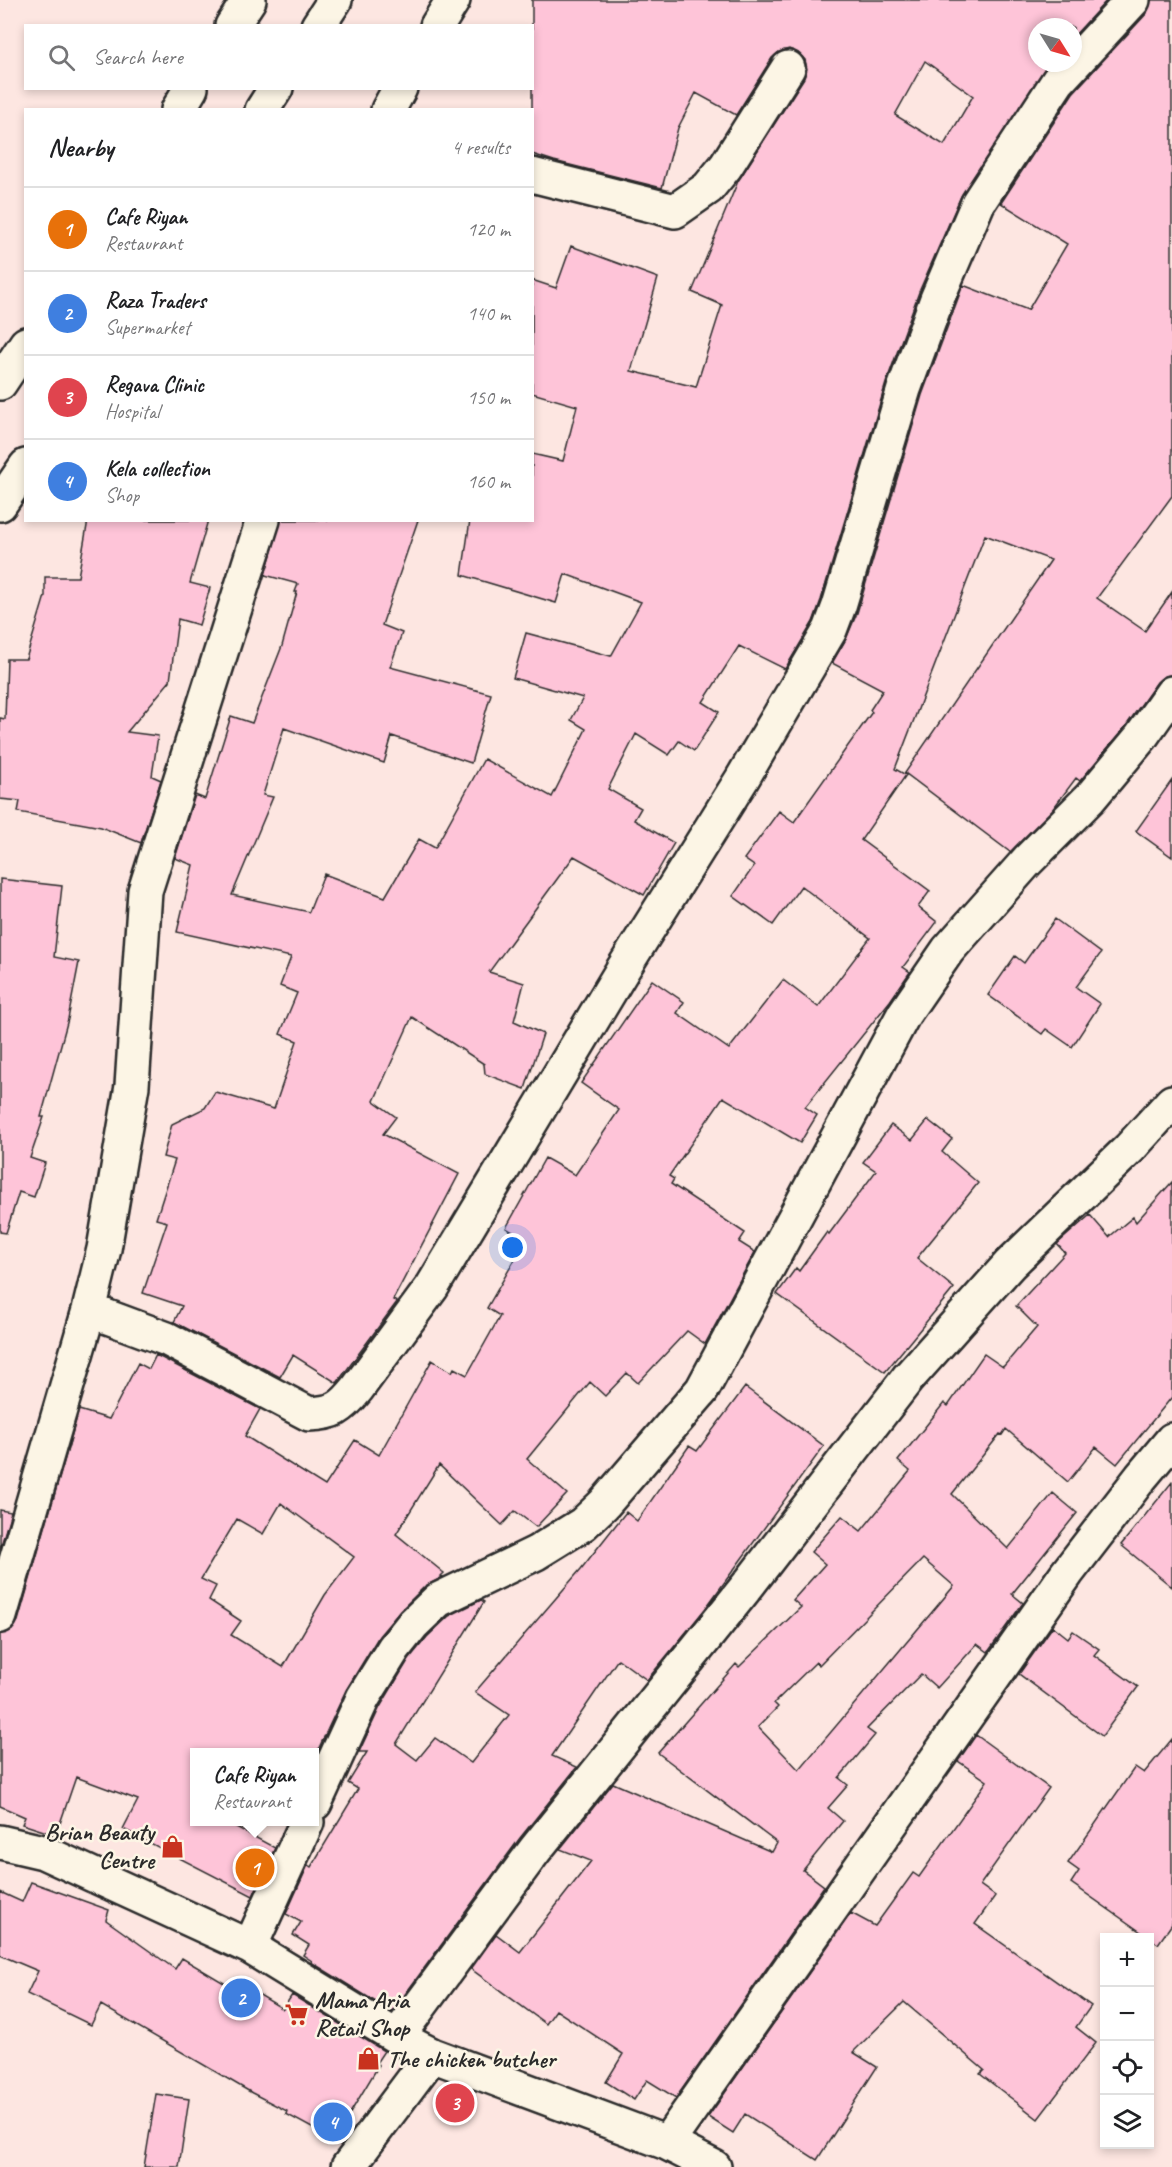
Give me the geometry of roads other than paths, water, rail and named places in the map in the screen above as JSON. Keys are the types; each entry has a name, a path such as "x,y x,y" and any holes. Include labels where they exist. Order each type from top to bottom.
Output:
{"main road":[{"path":"233,24 249,0"},
{"path":"319,24 335,0"},
{"path":"438,24 453,0"},
{"path":"89,1310 167,1339 309,1414 325,1413 344,1405 357,1389 438,1277 623,969 742,779 830,630 904,388 937,299 978,203 1058,81 1133,0"},
{"path":"534,176 675,211 708,188 726,166 788,68"},
{"path":"179,108 190,90"},
{"path":"263,108 275,90"},
{"path":"389,108 399,90"},
{"path":"0,383 24,347"},
{"path":"0,504 24,469"},
{"path":"0,1616 89,1310 104,1249 132,1086 145,891 262,522"},
{"path":"319,1794 363,1698 394,1648 413,1623 438,1600 536,1553 583,1524 604,1504 702,1390 904,1014 948,950 1028,860 1090,798 1141,737 1172,693"},
{"path":"397,2037 535,1850 748,1585 908,1378 1010,1264 1130,1149 1172,1102"},
{"path":"667,2143 1067,1573 1140,1477 1172,1440"},
{"path":"250,1947 305,1826"},
{"path":"0,1842 43,1852 250,1947 397,2037 432,2055 667,2143 714,2167"},
{"path":"348,2167 432,2055"}],"place":[{"name":"Brian Beauty Centre","path":"172,1846"},
{"name":"Cafe Riyan","path":"255,1868"},
{"name":"Raza Traders","path":"241,1998"},
{"name":"Mama Aria Retail Shop","path":"297,2014"},
{"name":"The chicken butcher","path":"369,2059"},
{"name":"Regava Clinic","path":"455,2103"},
{"name":"Kela collection","path":"333,2122"}]}
